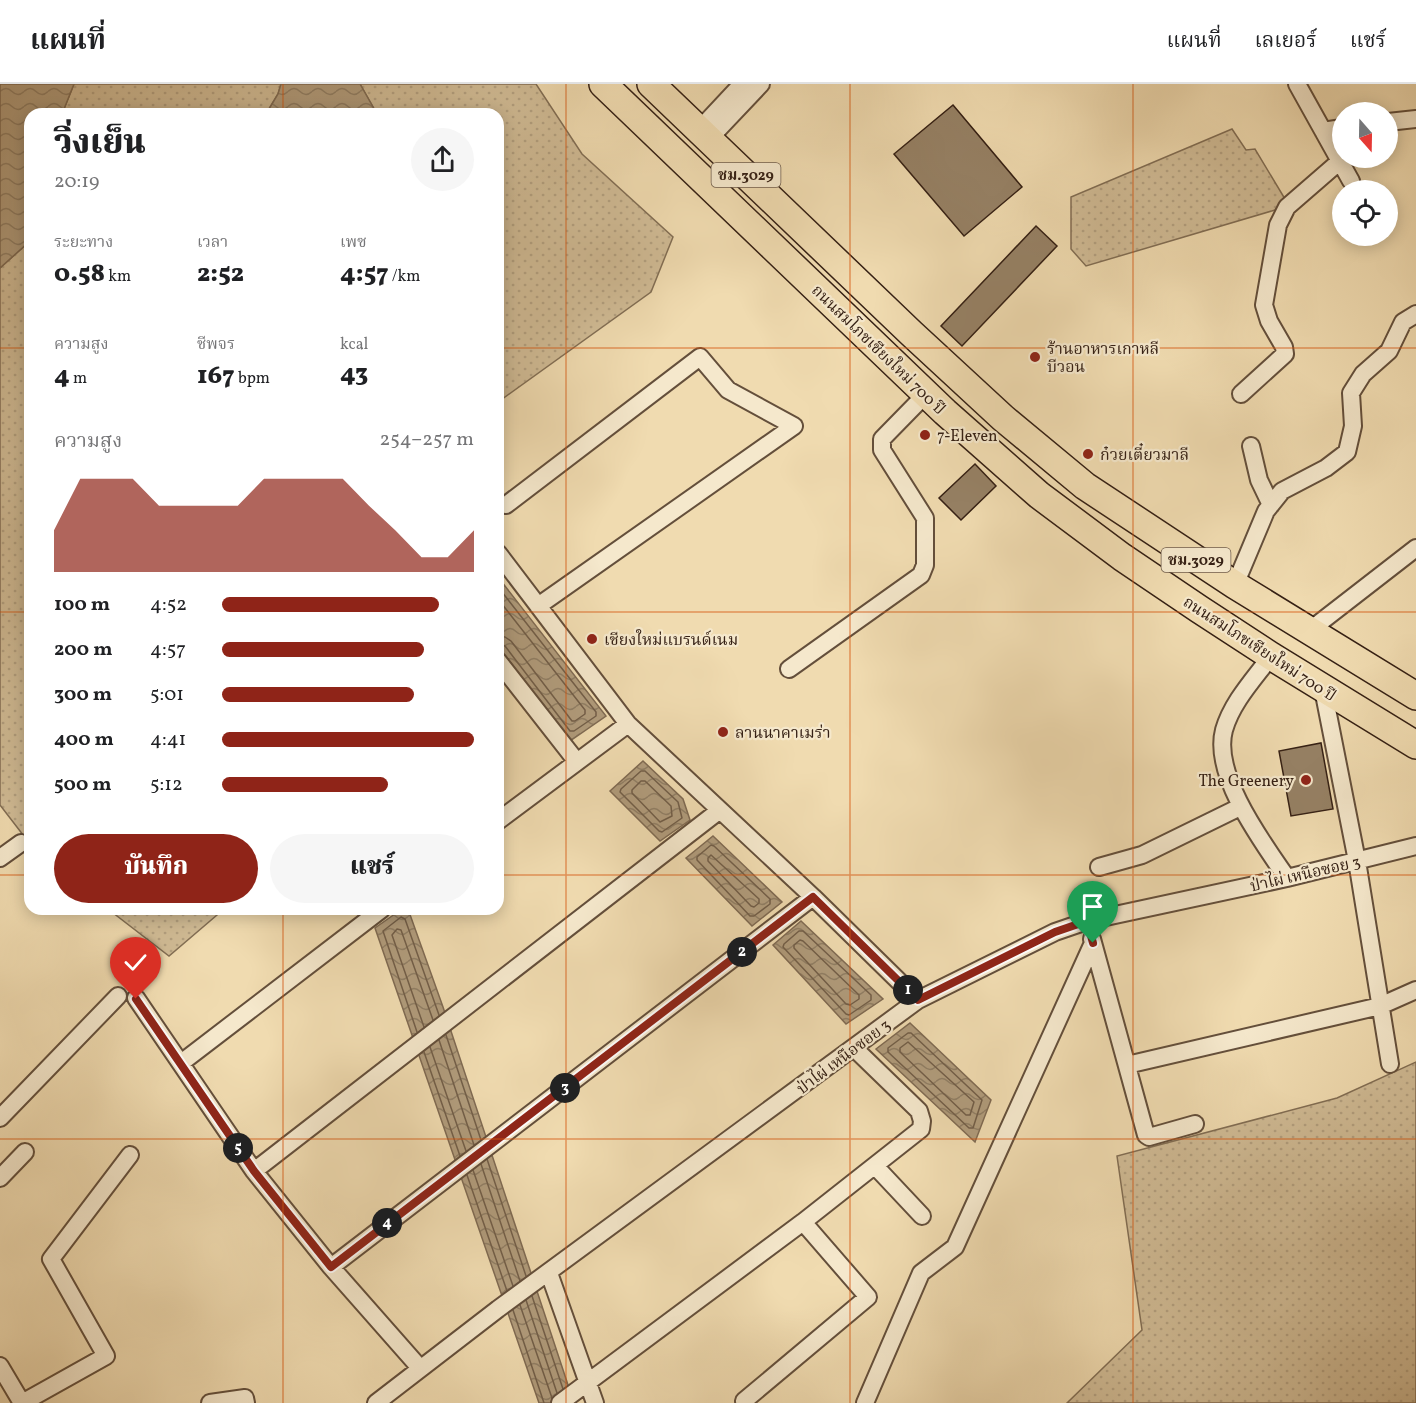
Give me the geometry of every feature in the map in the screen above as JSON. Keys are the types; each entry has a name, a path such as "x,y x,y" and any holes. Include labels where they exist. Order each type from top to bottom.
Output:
{"main road":[{"name":"ถนนสมโภชเชียงใหม่ 700 ปี","path":"603,84 926,394 1039,495 1122,556 1271,656 1416,745"},
{"name":"ถนนสมโภชเชียงใหม่ 700 ปี","path":"651,84 887,311 1004,418 1085,486 1309,632 1416,696"}],"street":[{"path":"704,135 742,84"},
{"path":"704,135 761,84"},
{"path":"1297,84 1332,147"},
{"path":"1398,121 1416,119"},
{"path":"1323,131 1332,130"},
{"path":"1241,394 1285,354 1284,347 1269,321 1264,304 1278,225 1287,207 1332,168"},
{"path":"1235,585 1266,511 1271,505 1282,492 1326,468 1347,452 1353,426 1351,393 1363,374 1389,351 1403,322 1416,314"},
{"path":"506,504 700,357 728,390 794,426 538,606"},
{"path":"789,669 921,575 925,565 925,518 882,450 881,443 882,439 926,394"},
{"path":"1251,446 1259,480 1271,505"},
{"path":"1309,632 1416,548"},
{"path":"504,561 628,724 813,897 918,1000"},
{"path":"1271,656 1236,703 1224,731 1224,759 1240,807 1287,878"},
{"path":"504,671 577,762"},
{"path":"1323,689 1357,861 1390,1064"},
{"path":"504,817 628,724"},
{"path":"1099,867 1142,855 1240,807"},
{"path":"254,1171 720,810"},
{"path":"0,858 21,843"},
{"name":"ป่าไผ่ เหนือซอย 3","path":"376,1403 498,1310 918,1000 1055,932 1087,921 1287,878 1416,846"},
{"path":"331,1267 813,897"},
{"path":"181,1063 374,915"},
{"path":"1087,921 1146,1135 1149,1137 1195,1124"},
{"path":"865,1403 921,1273 955,1247 1093,943"},
{"path":"1127,1065 1380,1006 1416,990"},
{"path":"0,1118 118,996"},
{"path":"136,999 254,1171 331,1267 420,1368"},
{"path":"560,1403 803,1222 921,1129 922,1121 919,1111 854,1048"},
{"path":"0,1178 25,1152"},
{"path":"0,1366 22,1403 105,1356 51,1259 130,1155"},
{"path":"875,1166 922,1216"},
{"path":"744,1401 868,1297 803,1222"},
{"path":"544,1277 580,1387 595,1403"},
{"path":"210,1403 245,1398 246,1403"}],"shaded area":[{"path":"74,84 281,84 270,108 64,108"},
{"path":"360,84 536,84 582,154 673,237 651,292 504,398 504,108 374,108"},
{"path":"1232,129 1246,150 1255,149 1285,199 1275,210 1086,266 1071,249 1071,197"},
{"path":"24,246 24,836 0,805 0,268"},
{"path":"116,915 217,915 169,956"},
{"path":"1416,1062 1416,1403 1067,1403 1142,1330 1117,1156 1337,1098"}],"water":[{"path":"0,84 74,84 64,108 24,108 24,246 0,268"},
{"path":"281,84 360,84 374,108 270,108"},
{"path":"504,585 606,716 570,741 504,654"},
{"path":"643,761 683,799 690,820 660,841 610,791"},
{"path":"713,836 782,902 752,926 686,858"},
{"path":"393,915 410,915 443,1007 574,1403 539,1403 375,928"},
{"path":"801,921 883,999 846,1024 773,945"},
{"path":"910,1023 991,1100 975,1142 876,1049"}],"building":[{"path":"953,105 1022,187 964,236 894,154"},
{"path":"1036,226 1057,246 962,346 941,326"},
{"path":"975,464 996,486 961,520 939,498"},
{"name":"The Greenery","path":"1321,743 1333,809 1291,816 1279,751"}],"place":[{"name":"ร้านอาหารเกาหลี บีวอน","path":"1035,357"},
{"name":"7-Eleven","path":"925,435"},
{"name":"ก๋วยเตี๋ยวมาลี","path":"1088,454"},
{"name":"เชียงใหม่แบรนด์เนม","path":"592,639"},
{"name":"ลานนาคาเมร่า","path":"723,732"},
{"name":"The Greenery","path":"1306,780"}],"route":[{"path":"136,999 254,1171 331,1267 813,897 918,1000 1071,926 1087,921 1093,943"}]}
